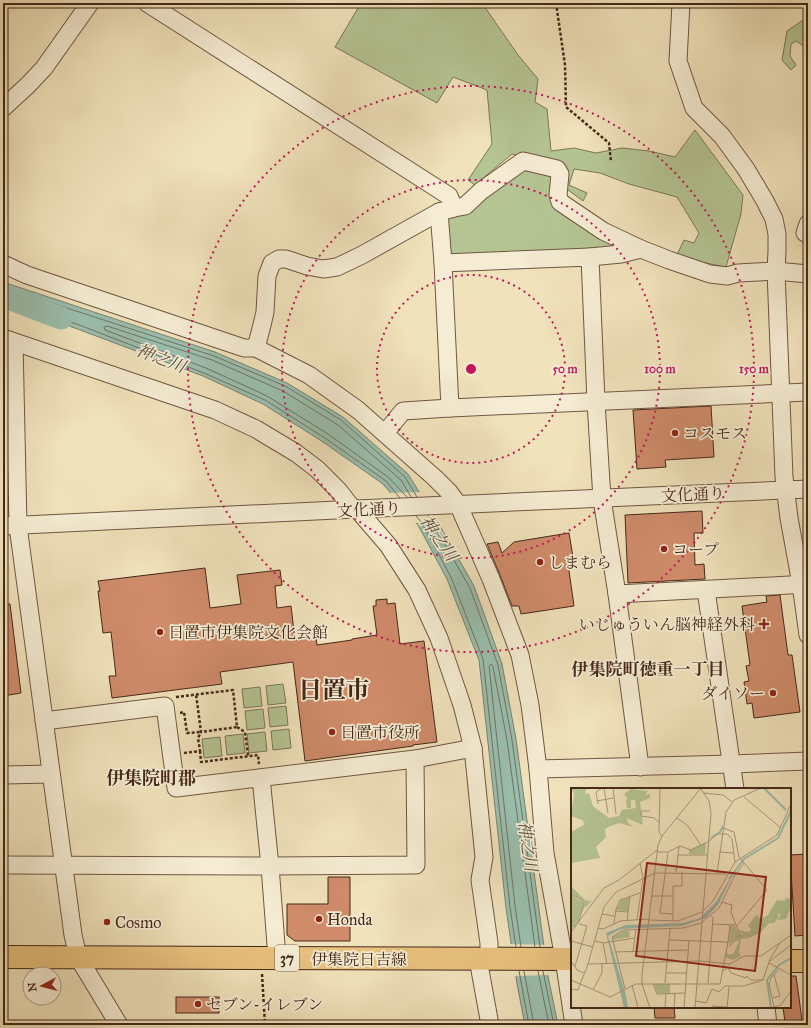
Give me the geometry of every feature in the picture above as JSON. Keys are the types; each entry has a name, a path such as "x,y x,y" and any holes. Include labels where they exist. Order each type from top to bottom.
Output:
{"main road":[{"name":"伊集院日吉線","path":"3,957 563,959"},
{"path":"791,961 808,961"}],"street":[{"path":"3,108 44,68 90,3"},
{"path":"147,3 449,196 444,263 450,408"},
{"path":"681,3 678,61 694,108 722,136 746,169 774,219 777,234 776,271 784,478 789,518 804,584 808,635"},
{"path":"256,348 265,312 267,276 272,263 279,259 286,259 307,266 323,269 337,267 447,210 465,206 481,191 523,161 557,170 560,174 558,195 560,202 603,231 668,260 710,274 727,276 738,273 776,271 808,274"},
{"path":"808,224 805,233 808,234"},
{"path":"444,263 590,257 621,254 641,249"},
{"path":"590,257 602,499 617,594 640,767"},
{"path":"3,264 27,275 244,348 256,348 309,375 358,410 436,478 449,492 458,504 492,579 520,655 530,705 546,853 571,1007"},
{"path":"119,1025 78,957 73,935 44,721 11,526 9,340 215,410 256,429 296,452 317,469 359,509 388,545 418,590 440,638 462,705 473,748 484,857 480,880 488,943 490,1025"},
{"path":"385,433 403,411 808,392"},
{"name":"文化通り","path":"11,526 458,504 808,489"},
{"path":"617,594 804,584"},
{"path":"706,590 735,788"},
{"path":"44,721 165,706 176,788 415,759 473,748"},
{"path":"3,865 416,865 415,759"},
{"path":"538,769 808,761"},
{"path":"3,775 51,774"},
{"path":"261,778 270,866 269,958"},
{"path":"571,1008 574,1025"},
{"path":"766,1008 768,1025"}],"path":[{"path":"556,3 565,65 566,107 609,143 611,162"},
{"path":"181,696 233,690 237,727"},
{"path":"196,694 201,732 198,738 201,762 258,755 261,778"},
{"path":"166,715 184,712 187,733 237,727 245,732 248,756"},
{"path":"172,754 200,751"},
{"path":"266,1025 269,958"}],"shaded area":[{"path":"361,3 482,3 518,55 538,79 535,102 547,109 551,151 574,148 596,153 622,148 649,151 675,157 695,130 743,195 741,214 726,267 676,257 684,240 694,243 699,233 677,197 629,184 600,173 574,169 569,185 587,193 583,201 564,187 558,165 512,154 475,185 468,180 492,144 487,90 453,77 437,103 335,47"},
{"path":"803,20 808,23 808,49 796,41 791,44 790,56 796,65 791,70 782,60 787,31"},
{"path":"527,165 553,172 552,196 617,243 616,250 454,258 448,253 447,219"},
{"path":"283,684 286,703 268,705 266,686"},
{"path":"260,687 262,706 244,708 242,689"},
{"path":"286,706 288,725 270,727 268,708"},
{"path":"263,709 265,728 247,730 245,711"},
{"path":"289,729 291,748 273,750 271,731"},
{"path":"265,732 267,751 249,753 247,734"},
{"path":"243,734 245,753 227,755 225,736"},
{"path":"220,737 222,756 204,758 202,739"}],"water":[{"path":"3,282 215,352 287,383 343,417 408,474 436,519 474,586 502,664 516,739 548,976 558,1025 525,1025 517,984 506,908 479,660 447,579 418,525 383,484 323,442 263,404 203,376 64,324 3,291"}],"pier":[{"path":"421,492 439,522 414,523 389,493"},
{"path":"509,944 546,945 550,975 514,976"}],"building":[{"path":"711,406 714,457 665,460 666,467 637,469 633,410"},
{"path":"702,511 703,533 694,533 695,565 704,564 705,579 628,583 625,515"},
{"path":"569,533 574,563 568,564 574,606 521,614 519,606 512,606 487,544 498,542 502,553 514,542"},
{"path":"205,568 210,608 241,604 237,575 280,570 282,585 275,586 277,608 291,606 295,640 316,637 317,645 377,635 373,606 376,606 376,600 387,599 387,604 395,603 400,644 424,641 437,742 305,761 293,662 220,672 222,684 112,698 109,676 116,676 111,632 103,633 98,581"},
{"path":"780,595 788,655 792,655 800,712 754,718 752,703 747,704 744,682 749,681 746,666 750,665 742,606 767,602 766,596"},
{"path":"3,604 10,604 21,693 3,696"},
{"path":"808,854 808,935 795,936 791,855"},
{"name":"Honda","path":"328,877 350,877 350,941 295,941 287,935 287,904 328,904"},
{"path":"791,976 796,976 802,1020 785,1022 783,1008 791,1008"},
{"path":"176,997 219,997 219,1013 176,1013"},
{"path":"654,1008 674,1008 675,1018 655,1018"}],"waterway":[{"name":"神之川","path":"3,296 61,318"}],"place":[{"name":"コスモス","path":"675,433"},
{"name":"コープ","path":"664,549"},
{"name":"しまむら","path":"540,562"},
{"name":"いじゅういん脳神経外科","path":"764,624"},
{"name":"日置市伊集院文化会館","path":"160,632"},
{"name":"ダイソー","path":"773,693"},
{"name":"日置市役所","path":"332,732"},
{"name":"Honda","path":"319,919"},
{"name":"Cosmo","path":"107,922"},
{"name":"セブン-イレブン","path":"198,1004"}],"district":[{"name":"伊集院町徳重一丁目","path":"648,669"},
{"name":"日置市","path":"334,690"},
{"name":"伊集院町郡","path":"151,778"}]}
